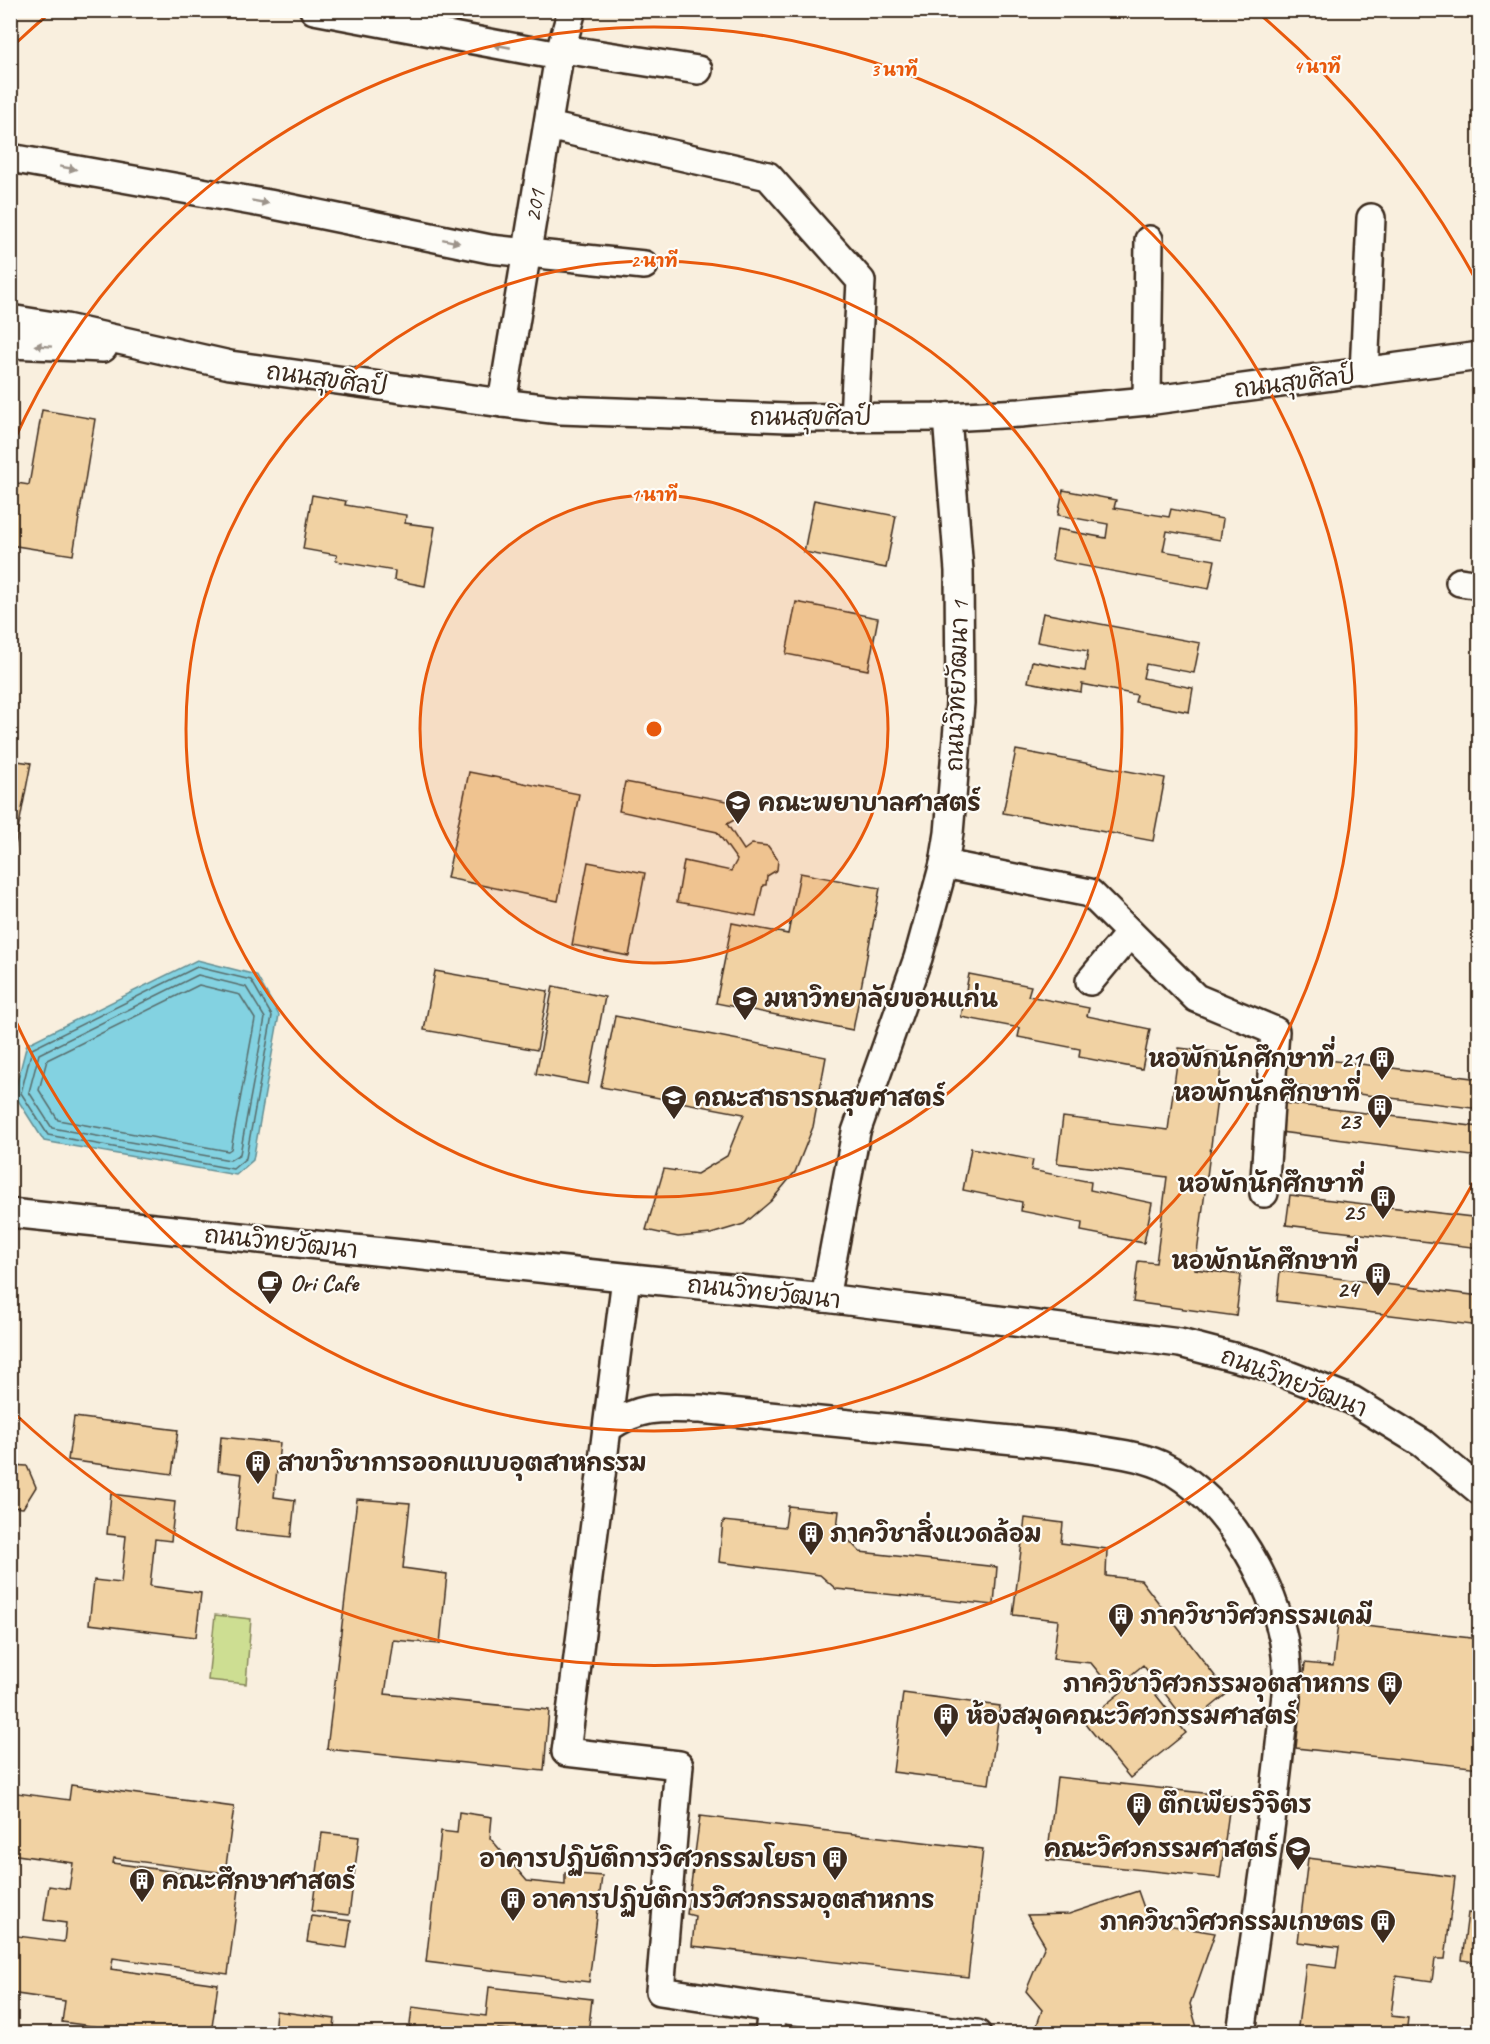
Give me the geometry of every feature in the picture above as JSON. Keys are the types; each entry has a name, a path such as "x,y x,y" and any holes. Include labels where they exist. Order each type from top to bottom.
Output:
{"street":[{"path":"314,10 561,53 698,70"},
{"name":"201","path":"502,403 561,53 572,10"},
{"path":"548,126 768,176 861,282 854,418"},
{"path":"10,158 269,204 490,249 644,265"},
{"path":"1364,373 1371,218"},
{"path":"1147,401 1149,240"},
{"path":"10,319 66,328 143,348"},
{"path":"10,344 64,348 143,348"},
{"name":"ถนนสุขศิลป์","path":"143,348 230,365 560,410 788,418 946,417 1147,401 1479,356"},
{"name":"ถนนวิทยวัฒนา 1","path":"825,1298 856,1132 918,958 944,864 949,833 960,703 959,571 946,417"},
{"path":"944,864 1090,893 1196,998 1275,1031 1264,1193"},
{"path":"1090,981 1130,933"},
{"name":"ถนนวิทยวัฒนา","path":"10,1213 825,1298 1180,1343 1260,1364 1352,1400 1422,1443 1479,1491"},
{"path":"626,1278 609,1427 566,1752 679,1766 660,1991 770,2021 977,2034"},
{"path":"609,1427 628,1414 658,1408 689,1409 1063,1446 1110,1453 1160,1465 1183,1478 1211,1502 1235,1532 1273,1602 1287,1669 1275,1791 1241,2034"}],"shaded area":[{"name":"มหาวิทยาลัยขอนแก่น","path":"11,11 1479,11 1479,2033 11,2033"}],"green space":[{"path":"215,1615 251,1619 246,1684 208,1680"}],"water":[{"path":"197,960 256,975 279,1015 253,1160 236,1175 44,1141 14,1094 27,1044"}],"building":[{"path":"42,410 95,419 73,555 10,545 10,482 29,485"},
{"path":"1063,490 1116,500 1114,508 1169,517 1171,509 1223,519 1220,540 1167,531 1163,551 1215,560 1209,589 1052,560 1057,529 1106,538 1108,524 1058,515"},
{"path":"312,495 346,501 345,505 406,515 405,523 435,527 425,586 394,580 395,571 336,561 337,555 303,549"},
{"path":"814,500 896,516 886,568 804,552"},
{"path":"796,602 878,618 868,670 786,654"},
{"path":"1043,613 1200,643 1194,673 1146,664 1143,678 1193,688 1189,712 1135,702 1137,695 1082,684 1081,692 1028,682 1032,661 1085,671 1088,651 1037,642"},
{"path":"1016,750 1165,778 1153,841 1003,813"},
{"path":"10,760 31,763 10,872"},
{"path":"469,772 579,794 558,901 447,878"},
{"name":"คณะพยาบาลศาสตร์","path":"625,782 738,803 738,818 727,824 744,850 752,844 768,846 778,860 777,870 767,876 766,885 763,885 756,916 677,902 684,861 731,871 737,860 717,832 619,811"},
{"path":"588,862 645,873 629,956 572,945"},
{"path":"800,873 880,888 853,1030 716,1003 732,923 788,934"},
{"path":"435,971 548,991 537,1050 424,1030"},
{"path":"969,974 1031,986 1028,996 1089,1008 1087,1016 1150,1029 1142,1069 1079,1057 1080,1049 1018,1037 1020,1028 961,1017"},
{"path":"553,986 605,997 588,1084 536,1074"},
{"name":"คณะสาธารณสุขศาสตร์","path":"615,1016 826,1057 813,1127 795,1172 771,1201 744,1224 711,1234 678,1237 646,1230 664,1169 697,1174 727,1156 744,1114 601,1087"},
{"path":"1179,1048 1223,1053 1195,1269 1241,1275 1236,1316 1133,1302 1138,1261 1156,1263 1167,1177 1057,1163 1063,1117 1168,1130"},
{"name":"หอพักนักศึกษาที่ 21","path":"1288,1055 1480,1079 1480,1109 1285,1085"},
{"name":"หอพักนักศึกษาที่ 23","path":"1283,1103 1480,1127 1480,1157 1280,1132"},
{"path":"971,1148 1033,1160 1031,1170 1091,1182 1090,1190 1152,1203 1144,1243 1081,1231 1082,1223 1021,1211 1022,1202 963,1190"},
{"name":"หอพักนักศึกษาที่ 25","path":"1290,1195 1480,1218 1480,1248 1286,1225"},
{"name":"หอพักนักศึกษาที่ 24","path":"1280,1271 1480,1296 1480,1326 1277,1301"},
{"path":"74,1417 178,1430 172,1474 68,1460"},
{"name":"สาขาวิชาการออกแบบอุตสาหกรรม","path":"221,1437 280,1443 274,1497 295,1500 291,1537 236,1531 242,1474 218,1471"},
{"path":"10,1465 27,1466 36,1487 23,1508 10,1507"},
{"path":"111,1494 175,1502 171,1541 155,1539 150,1586 201,1593 196,1637 89,1624 94,1580 121,1583 126,1536 107,1534"},
{"path":"357,1499 410,1503 403,1568 447,1574 440,1644 393,1640 385,1694 549,1710 544,1771 327,1749"},
{"name":"ภาควิชาสิ่งแวดล้อม","path":"788,1506 839,1511 837,1528 860,1552 997,1567 994,1605 836,1589 820,1575 719,1562 723,1521 785,1527"},
{"name":"ภาควิชาวิศวกรรมเคมี","path":"1025,1518 1063,1523 1061,1543 1107,1549 1106,1576 1141,1580 1228,1693 1189,1725 1143,1665 1113,1690 1091,1663 1053,1659 1058,1620 1013,1615"},
{"name":"ภาควิชาวิศวกรรมอุตสาหการ","path":"1338,1623 1480,1639 1480,1768 1296,1748 1305,1663 1333,1666"},
{"path":"1141,1676 1186,1733 1130,1778 1084,1722"},
{"name":"ห้องสมุดคณะวิศวกรรมศาสตร์","path":"903,1693 1000,1706 989,1784 893,1772"},
{"name":"ตึกเพียรวิจิตร","path":"1057,1777 1231,1796 1220,1878 1047,1860"},
{"name":"คณะศึกษาศาสตร์","path":"71,1785 234,1807 225,1873 114,1858 113,1863 240,1881 228,1974 113,1958 111,1969 218,1984 211,2034 150,2034 62,2022 65,2001 10,1993 10,1935 64,1942 66,1923 44,1920 49,1886 69,1889 73,1863 10,1854 10,1792 69,1800"},
{"name":"อาคารปฏิบัติการวิศวกรรมอุตสาหการ","path":"459,1812 492,1817 490,1838 527,1881 565,1885 565,1873 602,1876 589,1982 426,1962 441,1831 457,1833"},
{"name":"อาคารปฏิบัติการวิศวกรรมโยธา","path":"700,1816 983,1849 968,1977 692,1946 695,1916 687,1914"},
{"path":"322,1833 359,1837 349,1915 312,1911"},
{"name":"ภาควิชาวิศวกรรมเกษตร","path":"1308,1858 1455,1877 1445,1959 1435,1959 1432,1981 1396,1976 1391,2016 1408,2018 1406,2034 1297,2034 1306,1964 1336,1968 1339,1947 1298,1942"},
{"path":"1138,1891 1149,1922 1215,1933 1190,2004 1199,2034 1034,2034 1042,2010 1026,1991 1045,1945 1027,1915 1069,1914"},
{"path":"1468,1913 1480,1915 1480,1963 1462,1960"},
{"path":"311,1916 351,1921 347,1948 307,1942"},
{"path":"489,1987 592,1999 588,2034 509,2034 509,2030 498,2029 497,2034 409,2034 412,2007 486,2016"},
{"path":"276,2011 335,2019 333,2034 274,2034"},
{"path":"1480,2025 1480,2034 1461,2034"}],"place":[{"name":"คณะพยาบาลศาสตร์","path":"738,826"},
{"name":"มหาวิทยาลัยขอนแก่น","path":"745,1022"},
{"name":"หอพักนักศึกษาที่ 21","path":"1382,1082"},
{"name":"คณะสาธารณสุขศาสตร์","path":"674,1121"},
{"name":"หอพักนักศึกษาที่ 23","path":"1380,1130"},
{"name":"หอพักนักศึกษาที่ 25","path":"1383,1221"},
{"name":"หอพักนักศึกษาที่ 24","path":"1378,1298"},
{"name":"Ori Cafe","path":"270,1306"},
{"name":"สาขาวิชาการออกแบบอุตสาหกรรม","path":"258,1486"},
{"name":"ภาควิชาสิ่งแวดล้อม","path":"811,1557"},
{"name":"ภาควิชาวิศวกรรมเคมี","path":"1121,1639"},
{"name":"ภาควิชาวิศวกรรมอุตสาหการ","path":"1390,1707"},
{"name":"ห้องสมุดคณะวิศวกรรมศาสตร์","path":"946,1739"},
{"name":"ตึกเพียรวิจิตร","path":"1139,1828"},
{"name":"คณะวิศวกรรมศาสตร์","path":"1298,1872"},
{"name":"อาคารปฏิบัติการวิศวกรรมโยธา","path":"835,1882"},
{"name":"คณะศึกษาศาสตร์","path":"142,1904"},
{"name":"อาคารปฏิบัติการวิศวกรรมอุตสาหการ","path":"513,1923"},
{"name":"ภาควิชาวิศวกรรมเกษตร","path":"1383,1945"}]}
